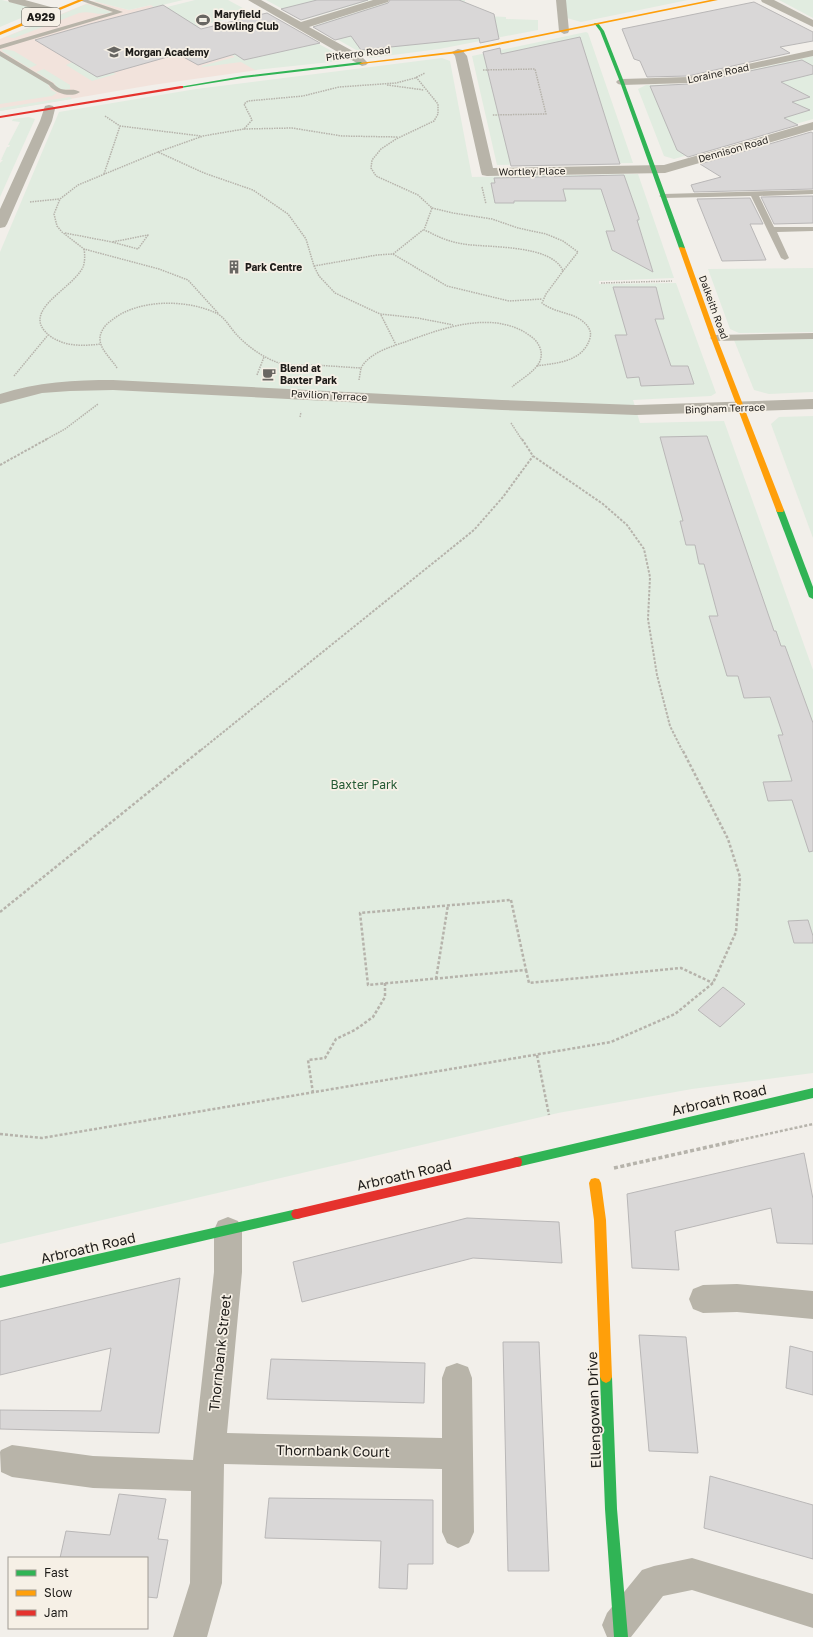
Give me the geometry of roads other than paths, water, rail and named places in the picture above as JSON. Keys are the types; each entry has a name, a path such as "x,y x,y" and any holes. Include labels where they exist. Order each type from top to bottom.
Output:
{"street":[{"path":"13,0 54,11"},
{"name":"A929","path":"0,34 82,0"},
{"path":"253,0 356,57 362,63"},
{"path":"300,26 384,0"},
{"path":"561,0 564,31"},
{"name":"Pitkerro Road","path":"0,117 243,77 362,63 460,54 596,24 716,0"},
{"path":"766,0 813,24"},
{"name":"Dalkeith Road","path":"596,24 602,31 622,82 714,338 808,571 813,597"},
{"name":"Loraine Road","path":"622,82 688,80 813,52"},
{"name":"Wortley Place","path":"460,54 486,172 653,169"},
{"path":"0,224 46,121 49,109"},
{"name":"Dennison Road","path":"653,169 665,169 813,126"},
{"name":"Pavilion Terrace","path":"0,399 18,392 66,385 113,385 502,405 636,410"},
{"name":"Bingham Terrace","path":"636,410 813,404"},
{"name":"Arbroath Road","path":"0,1282 813,1093"},
{"name":"Ellengowan Drive","path":"595,1183 600,1220 611,1509 620,1631"},
{"name":"Thornbank Street","path":"190,1637 206,1583 208,1462 228,1272 228,1230"},
{"path":"703,1299 737,1298 813,1305"},
{"path":"457,1378 458,1532"},
{"name":"Thornbank Court","path":"208,1462 457,1454"},
{"path":"12,1461 94,1472 208,1462"},
{"path":"620,1631 654,1582 692,1574 813,1611"}],"lane":[{"path":"0,47 12,42 120,12 82,0"},
{"path":"0,39 12,42"},
{"path":"0,53 51,84 54,90 59,92 77,92"},
{"path":"663,196 813,192"},
{"path":"754,194 784,258"},
{"path":"771,230 813,229"},
{"path":"714,338 813,336"}],"place":[{"name":"Maryfield Bowling Club","path":"203,20"},
{"name":"Morgan Academy","path":"114,52"},
{"name":"Park Centre","path":"234,267"},
{"name":"Blend at Baxter Park","path":"269,374"}],"park label":[{"name":"Baxter Park","path":"364,785"}]}
